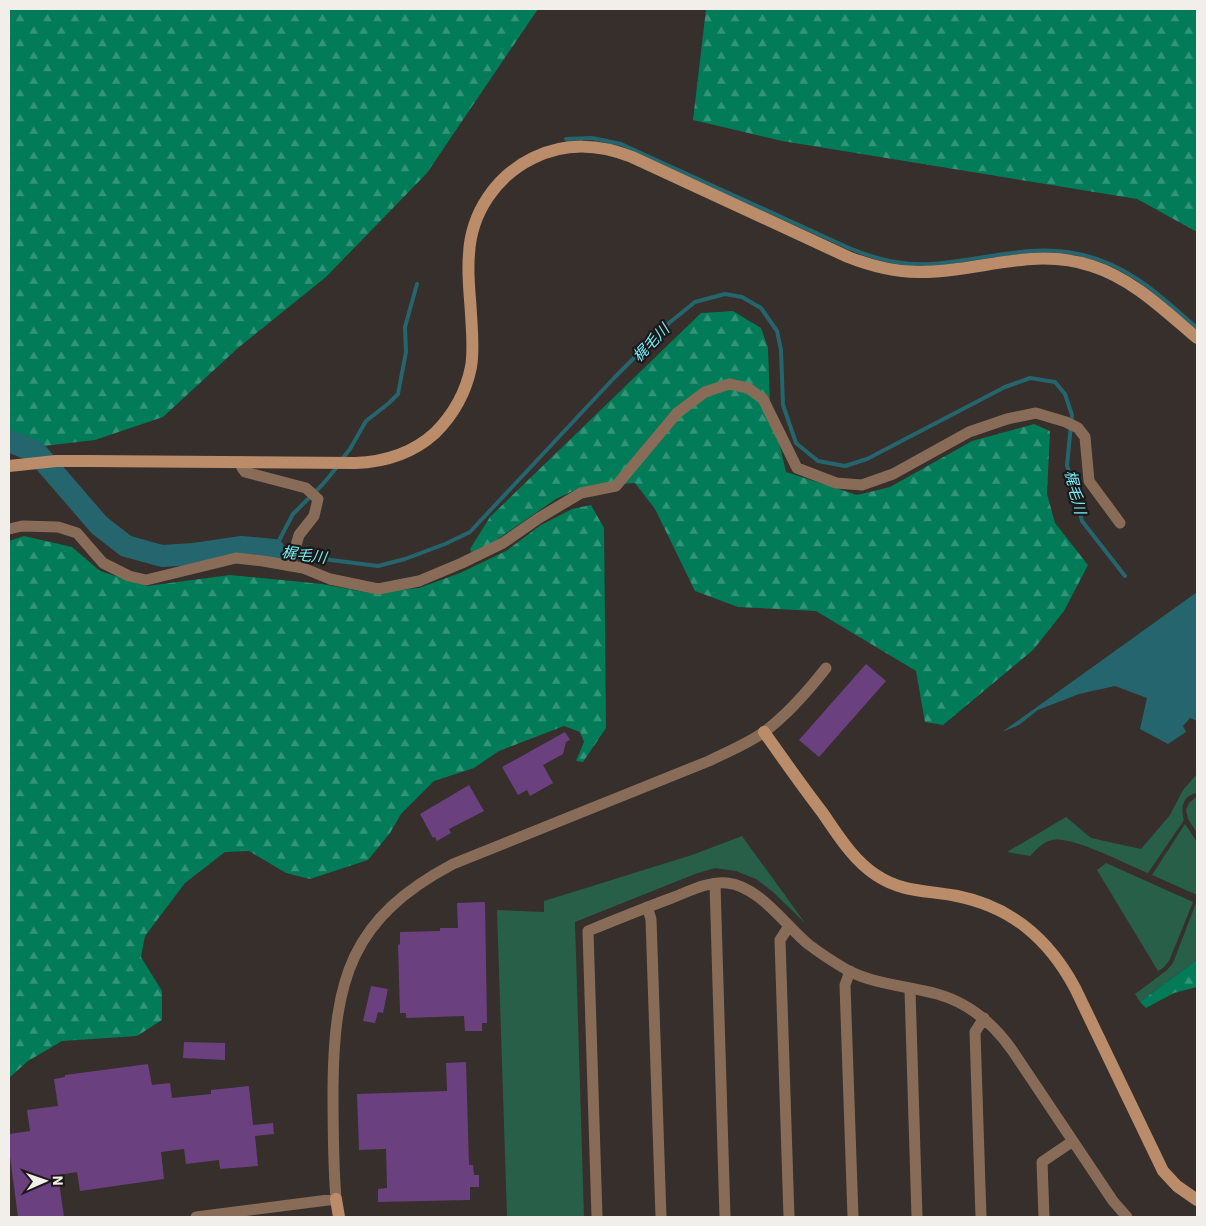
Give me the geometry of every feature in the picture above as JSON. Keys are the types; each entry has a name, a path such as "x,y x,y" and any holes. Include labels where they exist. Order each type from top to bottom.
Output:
{"street":[{"path":"9,466 73,461 356,463 382,460 408,451 440,428 463,394 470,368 472,341 468,254 470,240 479,213 493,190 513,170 537,156 564,148 592,146 619,152 848,257 876,267 904,272 933,272 1041,258 1067,260 1092,266 1116,276 1138,289 1197,338"},
{"path":"9,529 22,526 58,527 77,534 103,563 129,576 146,580 236,558 291,563 330,579 378,590 418,581 462,563 503,543 539,518 581,493 616,486 677,413 705,392 729,384 748,388 762,399 797,468 836,482 862,485 893,474 969,432 1007,418 1036,413 1066,422 1078,428 1085,437 1089,481 1120,523"},
{"path":"241,462 242,468 249,474 303,487 314,495 314,516 300,531 291,563"},
{"path":"339,1217 333,1159 333,1080 339,1000 352,960 369,931 384,912 414,886 453,864 709,761 764,732 808,690 826,668"},
{"path":"764,732 850,851 875,875 898,886 912,890 957,896 1000,910 1028,928 1046,944 1063,966 1075,988 1163,1171 1177,1186 1197,1200"},
{"path":"597,1217 588,931 701,886 726,883 739,885 752,892 826,957 850,971 875,981 910,990 936,994 953,1000 984,1018 1007,1043 1113,1201 1127,1217"},
{"path":"715,884 725,1217"},
{"path":"647,907 652,919 661,1217"},
{"path":"789,926 780,940 789,1217"},
{"path":"850,971 845,985 853,1217"},
{"path":"910,990 917,1217"},
{"path":"980,1217 975,1032 984,1018"},
{"path":"1044,1217 1042,1162 1073,1141"},
{"path":"196,1217 336,1199"}],"green space":[{"path":"9,9 538,9 427,173 326,277 238,348 163,417 95,440 9,450"},
{"path":"706,9 1197,9 1197,232 1137,199 782,141 693,120"},
{"path":"733,311 761,328 768,348 770,404 786,472 857,495 890,487 972,441 1034,424 1050,431 1047,494 1055,523 1088,565 1064,611 1033,650 943,725 925,722 916,671 816,611 738,607 695,591 655,509 635,483 573,491 556,499 495,541 472,554 470,549 490,517 701,313"},
{"path":"591,505 604,528 606,728 583,762 576,761 584,742 580,732 564,726 499,751 474,768 434,781 401,814 390,833 368,860 310,879 286,873 249,851 225,852 185,883 145,936 141,957 162,991 162,1020 137,1036 62,1041 28,1061 9,1078 9,541 24,536 72,547 100,571 147,586 230,575 322,584 370,593 419,588 460,573 506,551 541,525 572,509"},
{"path":"1197,774 1197,793 1188,796 1184,803 1182,811 1184,820 1148,873 1085,846 1061,840 1046,842 1030,856 1007,852 1066,817 1091,838 1141,849 1170,815 1183,790"},
{"path":"1197,798 1197,833 1188,819 1186,810 1189,803"},
{"path":"1185,824 1197,842 1197,895 1152,875"},
{"path":"742,836 805,923 772,891 756,879 736,871 715,868 695,874 575,922 584,1217 507,1217 497,910 544,912 544,901 692,855"},
{"path":"1106,863 1193,902 1169,961 1158,971 1097,870"},
{"path":"1196,903 1197,960 1140,1002 1135,994 1167,970 1173,963"},
{"path":"1197,960 1197,987 1174,993 1146,1008 1140,1002"}],"water":[{"path":"1197,592 1197,721 1190,718 1183,726 1186,732 1168,744 1140,729 1147,698 1115,686 1079,694 1038,710 1019,725 1002,732"}],"building":[{"path":"866,664 886,681 819,757 799,740"},
{"path":"565,732 570,740 566,742 563,754 543,765 553,783 530,796 527,790 518,795 502,767"},
{"path":"469,785 484,811 449,829 451,833 437,841 435,837 433,838 420,814"},
{"path":"485,902 487,1023 482,1023 482,1031 465,1031 464,1016 406,1018 406,1013 400,1013 398,945 400,944 400,932 440,931 440,928 458,928 457,903"},
{"path":"371,986 388,989 383,1013 378,1012 375,1023 363,1021"},
{"path":"184,1042 225,1043 225,1060 183,1058"},
{"path":"466,1062 469,1165 473,1165 474,1175 479,1175 479,1187 470,1187 470,1200 378,1202 378,1189 387,1188 386,1149 359,1150 357,1094 447,1091 446,1063"},
{"path":"148,1064 152,1085 170,1083 172,1098 211,1094 211,1090 249,1086 253,1125 273,1123 274,1134 255,1136 258,1166 220,1169 219,1160 186,1164 184,1149 161,1152 164,1179 80,1191 77,1172 58,1175 64,1217 18,1217 9,1149 9,1134 30,1131 27,1110 58,1106 54,1079 65,1077 65,1075"}],"waterway":[{"path":"566,139 592,138 621,144 849,248 888,261 930,264 1039,251 1060,251 1082,255 1105,262 1131,275 1154,291 1197,328"},
{"path":"342,459 366,421 398,394 406,352 405,327 417,284"},
{"name":"梶毛川","path":"337,467 293,514 274,550 378,566 405,559 445,544 470,532 614,378 669,323 695,302 725,294 742,297 761,308 777,331 781,350 783,405 796,443 818,461 845,466 867,459 1005,387 1030,378 1055,382 1065,394 1072,415 1067,465 1082,521 1125,576"},
{"name":"梶毛川","path":"9,441 36,452 99,525 126,546 162,556 194,554 242,547 274,550"}]}
